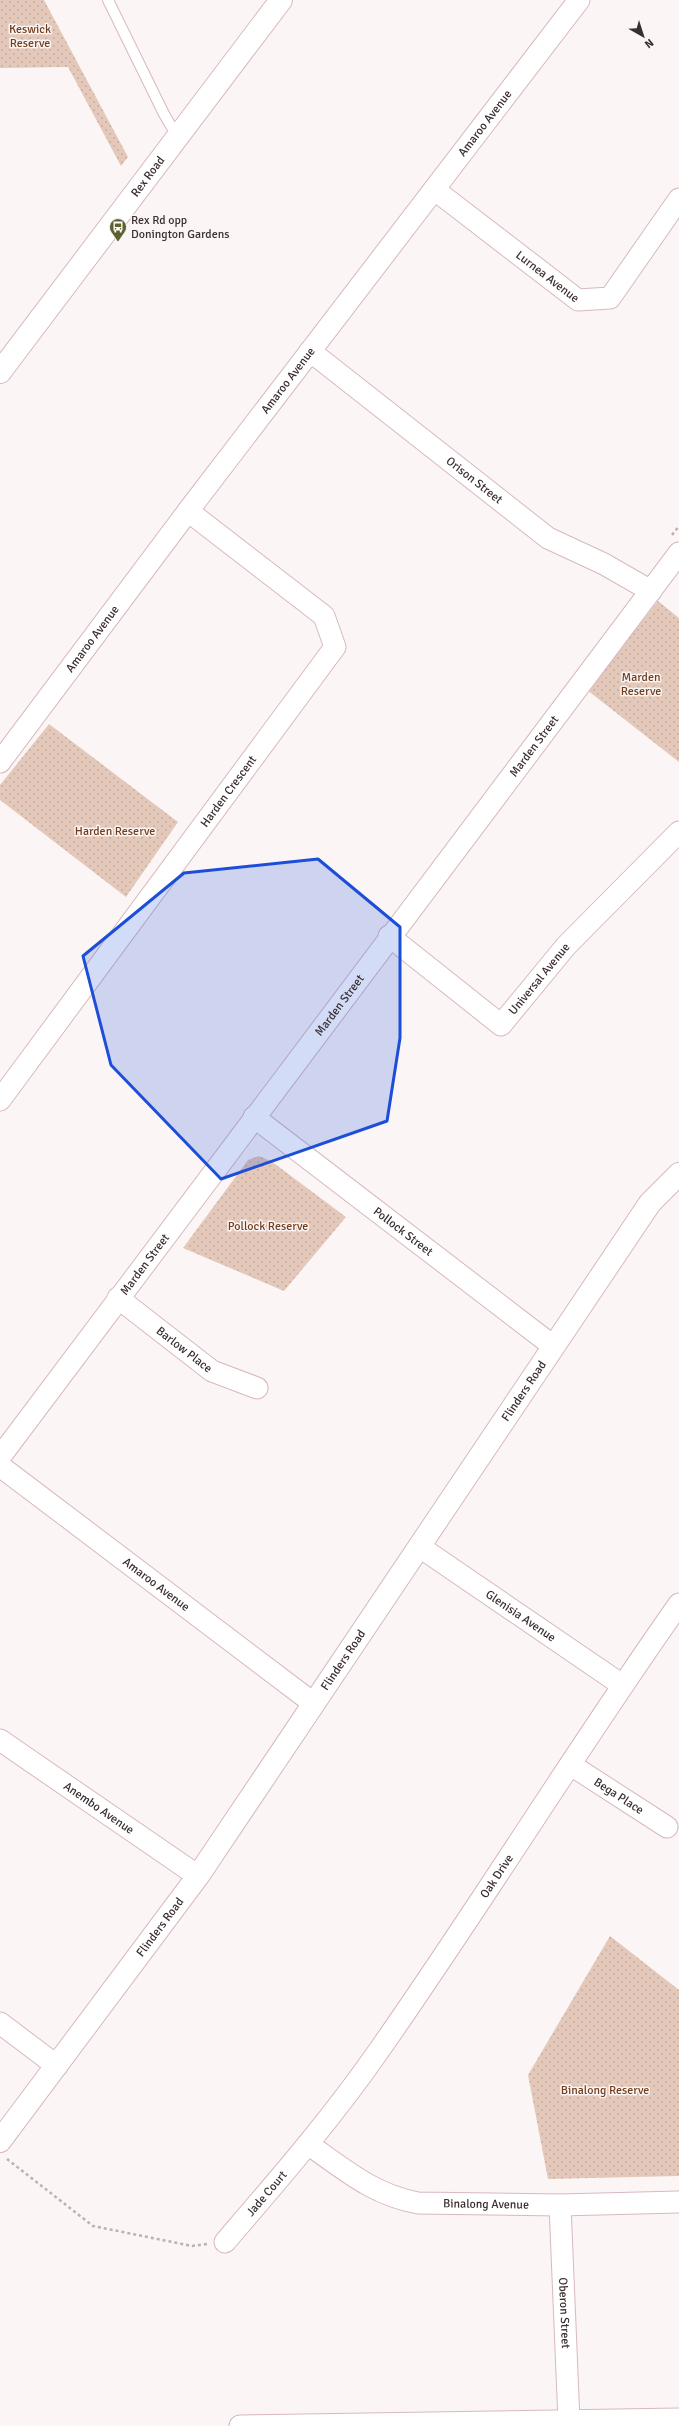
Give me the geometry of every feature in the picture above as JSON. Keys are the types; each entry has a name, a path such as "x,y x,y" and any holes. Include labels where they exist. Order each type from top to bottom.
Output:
{"street":[{"name":"Rex Road","path":"0,372 281,0"},
{"name":"Amaroo Avenue","path":"0,762 310,351 435,190 579,0"},
{"name":"Lurnea Avenue","path":"435,190 578,300 610,298 679,199"},
{"name":"Orison Street","path":"310,351 548,538 604,564 651,591"},
{"name":"Harden Crescent","path":"0,1100 335,647 324,616 188,512"},
{"name":"Marden Street","path":"0,1457 389,936 679,553"},
{"name":"Universal Avenue","path":"389,936 501,1025 566,946 679,832"},
{"name":"Pollock Street","path":"254,1117 553,1346"},
{"name":"Flinders Road","path":"3,2150 57,2066 198,1876 650,1203 679,1174"},
{"name":"Barlow Place","path":"118,1298 212,1371 257,1388"},
{"name":"Amaroo Avenue","path":"0,1466 313,1703"},
{"name":"Glenisia Avenue","path":"420,1547 622,1684"},
{"name":"Oak Drive","path":"308,2144 380,2050 571,1765 622,1684 679,1604"},
{"name":"Anembo Avenue","path":"0,1740 198,1876"},
{"name":"Bega Place","path":"571,1765 667,1827"},
{"path":"0,2023 57,2066"},
{"name":"Binalong Avenue","path":"308,2144 370,2188 401,2200 418,2203 560,2205 679,2202"},
{"name":"Jade Court","path":"225,2242 308,2144"},
{"name":"Oberon Street","path":"560,2205 569,2421"},
{"path":"240,2426 679,2419"}],"lane":[{"path":"108,0 164,114 178,138"}],"path":[{"path":"3,2150 93,2226 192,2246 225,2242"}],"highlighted area":[{"path":"318,859 400,927 400,1038 387,1121 221,1179 111,1065 83,956 184,873"}],"green space":[{"name":"Keswick Reserve","path":"0,0 44,0 128,157 121,166 68,67 0,68"},
{"name":"Marden Reserve","path":"658,601 679,618 679,762 587,690"},
{"name":"Harden Reserve","path":"49,724 178,822 126,897 0,800 0,785"},
{"name":"Pollock Reserve","path":"259,1156 271,1161 346,1217 284,1291 183,1248 248,1160"},
{"name":"Binalong Reserve","path":"610,1936 679,1990 679,2176 548,2179 528,2075"}],"place":[{"name":"Rex Rd opp Donington Gardens","path":"118,242"}]}
